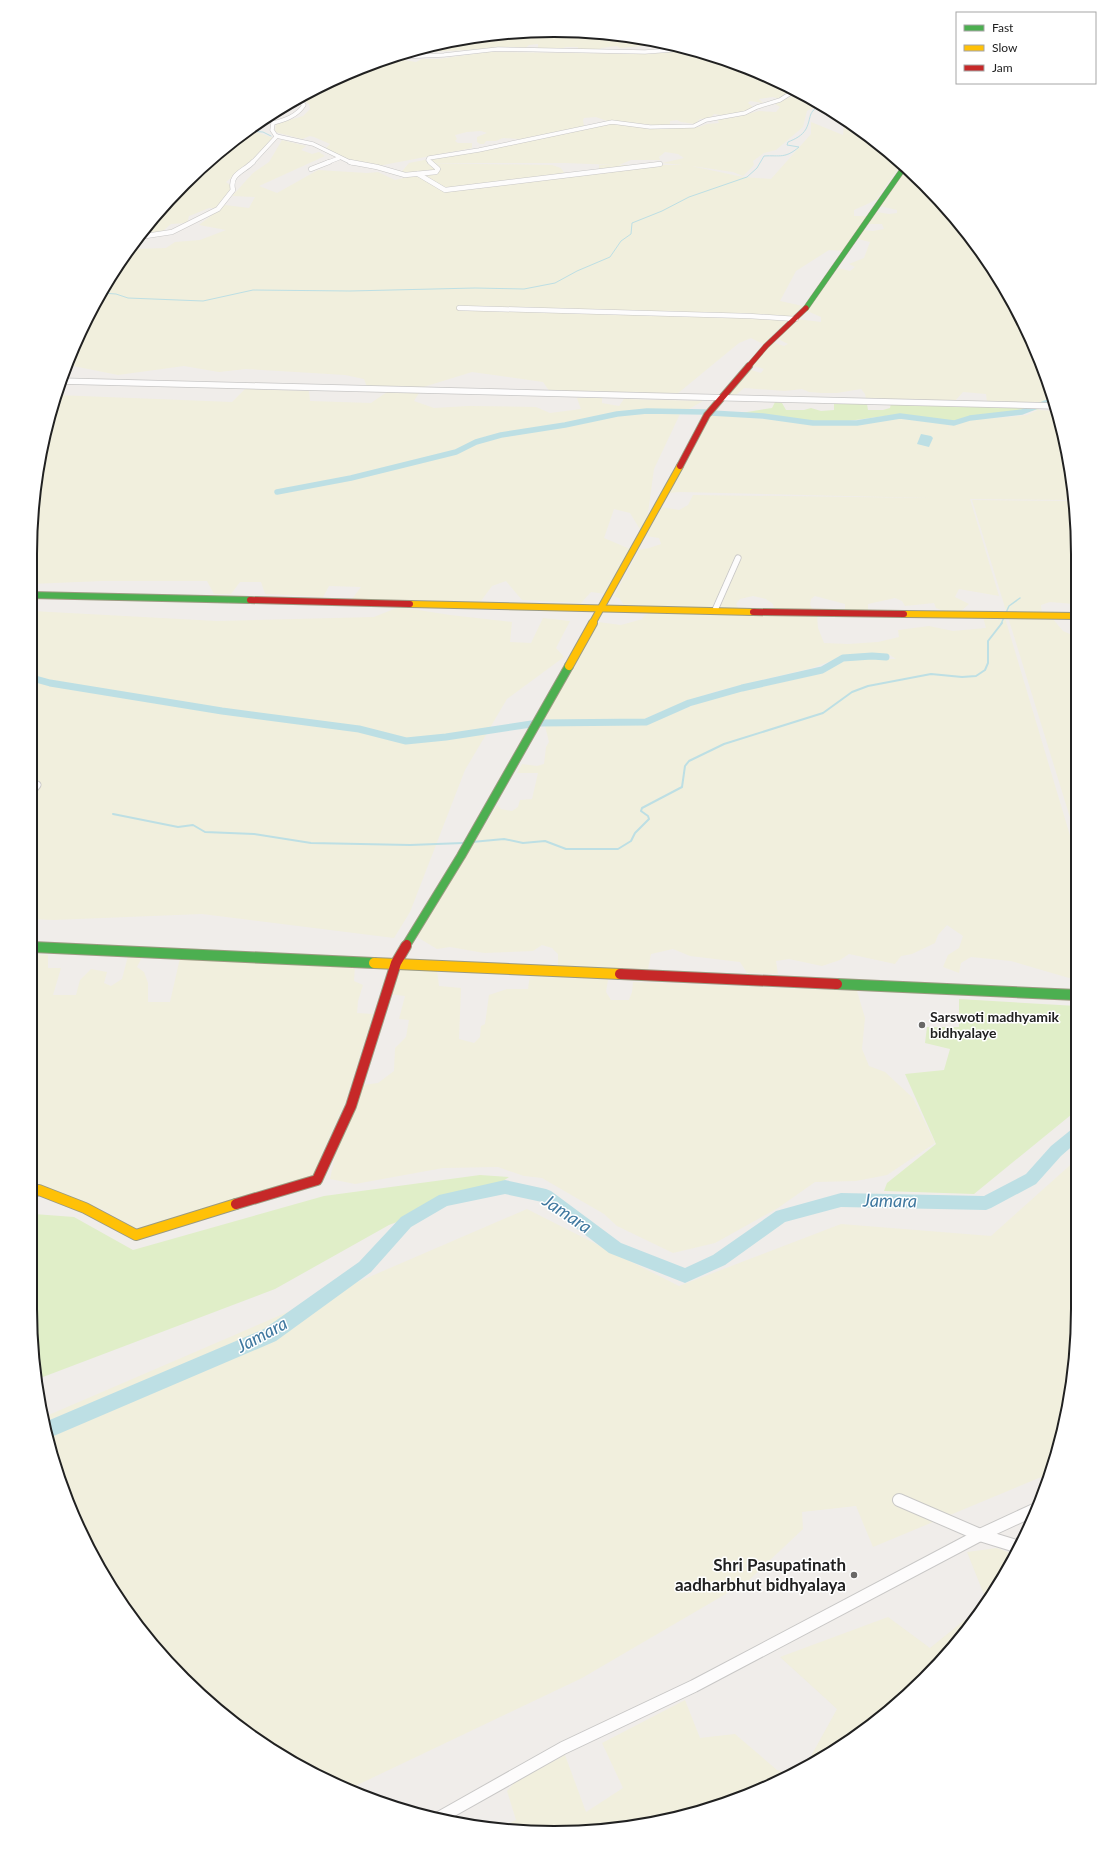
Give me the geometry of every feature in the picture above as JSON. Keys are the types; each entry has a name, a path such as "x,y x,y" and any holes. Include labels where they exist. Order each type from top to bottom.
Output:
{"street":[{"path":"416,56 444,55 498,49 645,52 669,50"},
{"path":"302,103 304,105 302,110 283,120 273,123 273,133 277,136 313,144 352,163 377,167 405,175 436,172 438,169 428,160 429,158 479,150 612,122 650,127 694,126 706,120 745,113 786,98 790,94"},
{"path":"146,237 172,232 218,209 232,190 231,183 233,178 251,164 277,136"},
{"path":"311,170 339,158"},
{"path":"418,174 445,190 558,175 660,164"},
{"path":"37,1190 85,1208 136,1235 193,1216 317,1180 350,1106 396,963 462,856 531,736 601,607 646,532 707,415 766,346 804,312 902,171"},
{"path":"459,308 749,316 796,319"},
{"path":"67,381 1049,406"},
{"path":"715,610 738,558"},
{"path":"37,595 715,610 1071,616"},
{"path":"37,947 1071,995"},
{"path":"899,1500 980,1535 1014,1545"},
{"path":"446,1814 563,1748 694,1686 980,1535 1030,1512"}],"shaded area":[{"path":"554,37 621,41 647,46 620,48 617,46 601,48 597,51 578,50 578,47 566,47 556,50 538,49 538,44 529,45 524,49 434,52 487,41"},
{"path":"487,52 650,54 674,52 720,64 752,76 789,93 780,99 773,97 759,99 763,103 750,101 748,103 753,107 742,113 729,116 714,114 710,118 700,119 695,124 677,120 670,121 670,125 653,125 607,121 596,117 584,118 584,126 573,129 520,139 503,138 496,141 486,141 484,144 477,142 477,137 487,133 481,131 467,132 455,135 457,139 455,141 458,143 472,143 472,148 378,166 346,160 326,148 330,144 314,137 310,136 302,139 275,132 276,124 303,116 310,109 309,104 305,101 356,76 388,64 404,60 416,62 422,59 439,59"},
{"path":"793,95 814,107 807,111 803,127 776,150 764,153 753,161 754,165 743,176 733,172 691,166 743,177 771,179 811,134 811,122 843,135 844,126 898,168 876,200 854,210 854,216 868,216 843,251 829,250 796,271 780,301 803,306 763,344 751,338 739,343 677,394 550,392 543,382 472,372 417,389 367,387 364,379 345,375 246,369 219,372 184,366 118,375 72,366 90,325 106,295 137,249 166,248 175,242 200,240 226,230 199,225 225,205 249,208 255,197 232,196 253,173 269,162 282,140 306,146 301,150 312,154 319,152 325,156 259,186 277,193 318,170 367,173 378,172 395,180 408,177 399,175 409,163 614,123 672,128 699,127 707,124 719,123 717,119 736,117 759,111 776,112 780,107 775,104","holes":["665,152 678,154 684,158 662,163 682,165 619,165 631,160 660,160 659,157","417,163 565,163 616,165 599,165 599,169 565,174 561,168 552,165"]},
{"path":"255,132 273,138 252,161 226,182 230,185 230,190 216,208 209,208 189,216 187,223 171,224 163,231 148,234 188,188 213,165"},
{"path":"904,174 920,188 943,213 984,267 1018,325 1032,356 1048,404 987,402 986,394 963,392 955,401 866,399 865,394 861,389 837,393 822,393 809,392 802,389 785,391 744,388 735,396 726,396 748,369 761,373 764,369 751,365 772,342 784,346 788,344 776,338 797,319 821,322 821,317 807,311 838,268 850,271 855,267 849,264 864,258 870,242 858,239 863,230 873,231 884,229 882,224 867,224 877,212 889,214 897,213 897,210 880,206"},
{"path":"245,389 309,391 310,401 371,403 387,392 419,393 414,401 434,408 469,406 536,407 550,413 581,409 577,398 602,398 602,403 619,406 624,399 703,401 680,414 654,469 647,520 641,531 630,513 614,509 604,538 630,549 606,594 591,592 581,603 522,600 506,581 492,586 481,601 352,599 361,587 329,586 323,597 265,594 261,582 240,582 231,594 214,594 207,581 102,581 37,584 38,520 41,487 47,453 62,395 232,402"},
{"path":"1038,410 1050,411 1061,453 1068,500 970,499 999,596 959,589 955,597 969,604 960,612 943,611 936,608 934,603 905,606 902,601 895,598 868,604 868,611 845,611 845,604 815,596 811,599 810,605 813,610 774,609 773,604 766,599 753,596 740,599 736,604 739,609 624,605 619,598 614,596 639,550 661,544 659,538 646,536 662,507 679,510 688,505 693,495 930,498 680,492 668,493 711,414 813,423 857,424 881,419 901,419 948,423 950,429 949,424 967,420 1027,415"},
{"path":"972,500 1068,501 1071,554 1071,604 1050,602 1041,605 1042,614 1007,614"},
{"path":"399,607 450,615 512,622 510,642 531,643 543,618 570,621 556,648 564,657 507,699 465,770 410,912 394,938 202,914 53,920 37,919 37,611 217,621 374,617"},
{"path":"649,611 817,616 818,628 824,643 848,644 878,642 899,637 898,630 929,626 953,631 986,628 983,617 1005,618 1071,839 1071,978 1011,961 971,957 961,963 959,973 943,967 948,955 959,948 963,936 947,925 938,935 935,943 912,954 901,956 895,964 849,954 840,960 822,966 789,959 776,961 778,974 747,973 740,962 690,956 673,949 651,954 648,969 558,966 558,954 552,948 542,945 533,951 484,953 450,947 437,949 417,937 497,805 501,809 512,811 518,807 520,800 532,799 538,773 517,773 522,764 537,766 544,764 546,747 549,742 545,726 650,723 696,704 750,688 825,672 841,662 851,659 896,659 890,655 867,654 839,658 812,668 721,690 686,701 644,719 541,721 598,622 621,625 642,619 648,614"},
{"path":"1008,617 1052,618 1063,631 1071,635 1071,821"},
{"path":"37,954 48,955 48,968 61,968 53,995 76,995 80,980 91,969 107,972 104,983 111,986 122,979 128,956 142,957 137,967 144,972 148,983 148,1002 170,1002 180,958 355,966 354,981 363,985 358,1001 357,1013 373,1014 345,1103 322,1153 316,1183 153,1231 134,1228 104,1210 85,1203 37,1194"},
{"path":"398,968 437,970 439,986 461,988 459,1039 474,1043 480,1037 481,1026 485,1024 489,995 507,989 528,989 530,975 608,980 606,992 611,1000 629,1000 633,982 857,991 865,1018 862,1049 869,1066 885,1072 913,1098 935,1143 887,1175 856,1181 815,1182 778,1208 715,1243 673,1253 617,1226 604,1214 542,1178 524,1176 498,1167 443,1168 355,1184 330,1179 336,1151 363,1085 378,1083 394,1071 395,1048 406,1037 409,1020 399,1019 405,996 390,994"},
{"path":"1071,1164 1070,1343 1067,1376 1061,1410 1044,1476 873,1547 856,1506 802,1512 803,1529 748,1581 582,1678 355,1786 295,1757 239,1719 188,1675 165,1650 124,1596 106,1568 90,1538 64,1475 48,1415 527,1209 679,1286 841,1224 991,1236"},
{"path":"997,1548 1010,1553 984,1595 967,1552"},
{"path":"970,1616 943,1650 920,1675 895,1698 841,1739 810,1758 837,1709 780,1657 888,1617 930,1648"},
{"path":"685,1700 700,1738 735,1734 777,1770 783,1773 720,1799 655,1816 621,1822 588,1825 554,1826 509,1824 516,1820 507,1791 515,1782 565,1755 586,1812 623,1788 602,1743"}],"green space":[{"path":"775,402 782,403 786,410 804,410 811,408 821,411 834,410 834,402 867,404 868,410 883,410 890,408 891,403 1045,408 1009,415 953,421 885,416 848,421 813,421 741,413 772,408"},
{"path":"959,999 1071,1006 1071,1115 974,1194 884,1191 887,1183 936,1144 905,1074 944,1070 950,1049 925,1043 927,1027 959,1027"},
{"path":"480,1175 509,1177 500,1183 389,1225 275,1289 41,1378 37,1309 37,1214 74,1217 133,1250 324,1196"}],"water":[{"path":"921,434 931,436 933,438 929,447 917,444"}],"waterway":[{"path":"107,293 116,294 128,298 203,301 253,290 350,291 475,288 524,289 555,283 577,271 610,257 621,241 631,234 632,223 662,211 689,197 747,177 757,168 764,156 782,156 794,151 799,147 787,145 788,142 802,134 808,125 810,115 816,109"},
{"path":"256,132 263,132 271,136"},
{"path":"711,413 763,416 813,423 857,423 900,416 954,423 970,418 1022,412 1048,402"},
{"path":"277,492 351,478 456,452 476,442 501,435 565,425 617,414 647,411 705,412"},
{"path":"1001,624 1009,606 1020,598"},
{"path":"472,842 504,839 523,843 545,841 566,849 618,849 631,841 635,833 649,819 648,816 641,811 642,808 682,787 685,766 689,761 724,744 823,713 852,692 868,686 931,674 962,677 976,676 985,670 988,663 988,641 1002,623"},
{"path":"37,679 50,683 222,711 359,729 406,741 446,737 538,723 646,722 689,703 742,688 822,670 843,658 872,656 886,657"},
{"path":"113,814 178,827 193,825 205,832 254,834 311,843 410,845 463,843"},
{"name":"Jamara","path":"51,1428 270,1335 365,1267 406,1222 444,1200 505,1187 546,1196 615,1248 685,1276 719,1260 781,1216 841,1200 986,1203 1031,1179 1056,1151 1071,1138"}],"traffic: fast":[{"path":"806,308 902,171"},
{"path":"37,595 250,600"},
{"path":"407,944 461,856 569,666"},
{"path":"37,947 374,963"},
{"path":"837,984 1071,995"}],"traffic: slow":[{"path":"569,666 680,466"},
{"path":"410,604 753,612"},
{"path":"904,614 1071,616"},
{"path":"374,963 620,974"},
{"path":"37,1190 85,1208 136,1235 236,1204"}],"traffic: jam":[{"path":"680,466 707,415 766,346 806,308"},
{"path":"250,600 410,604"},
{"path":"753,612 904,614"},
{"path":"236,1204 317,1180 351,1106 396,963 407,944"},
{"path":"620,974 837,984"}],"place":[{"name":"Sarswoti madhyamik bidhyalaye","path":"922,1025"},
{"name":"Shri Pasupatinath aadharbhut bidhyalaya","path":"854,1575"}]}
